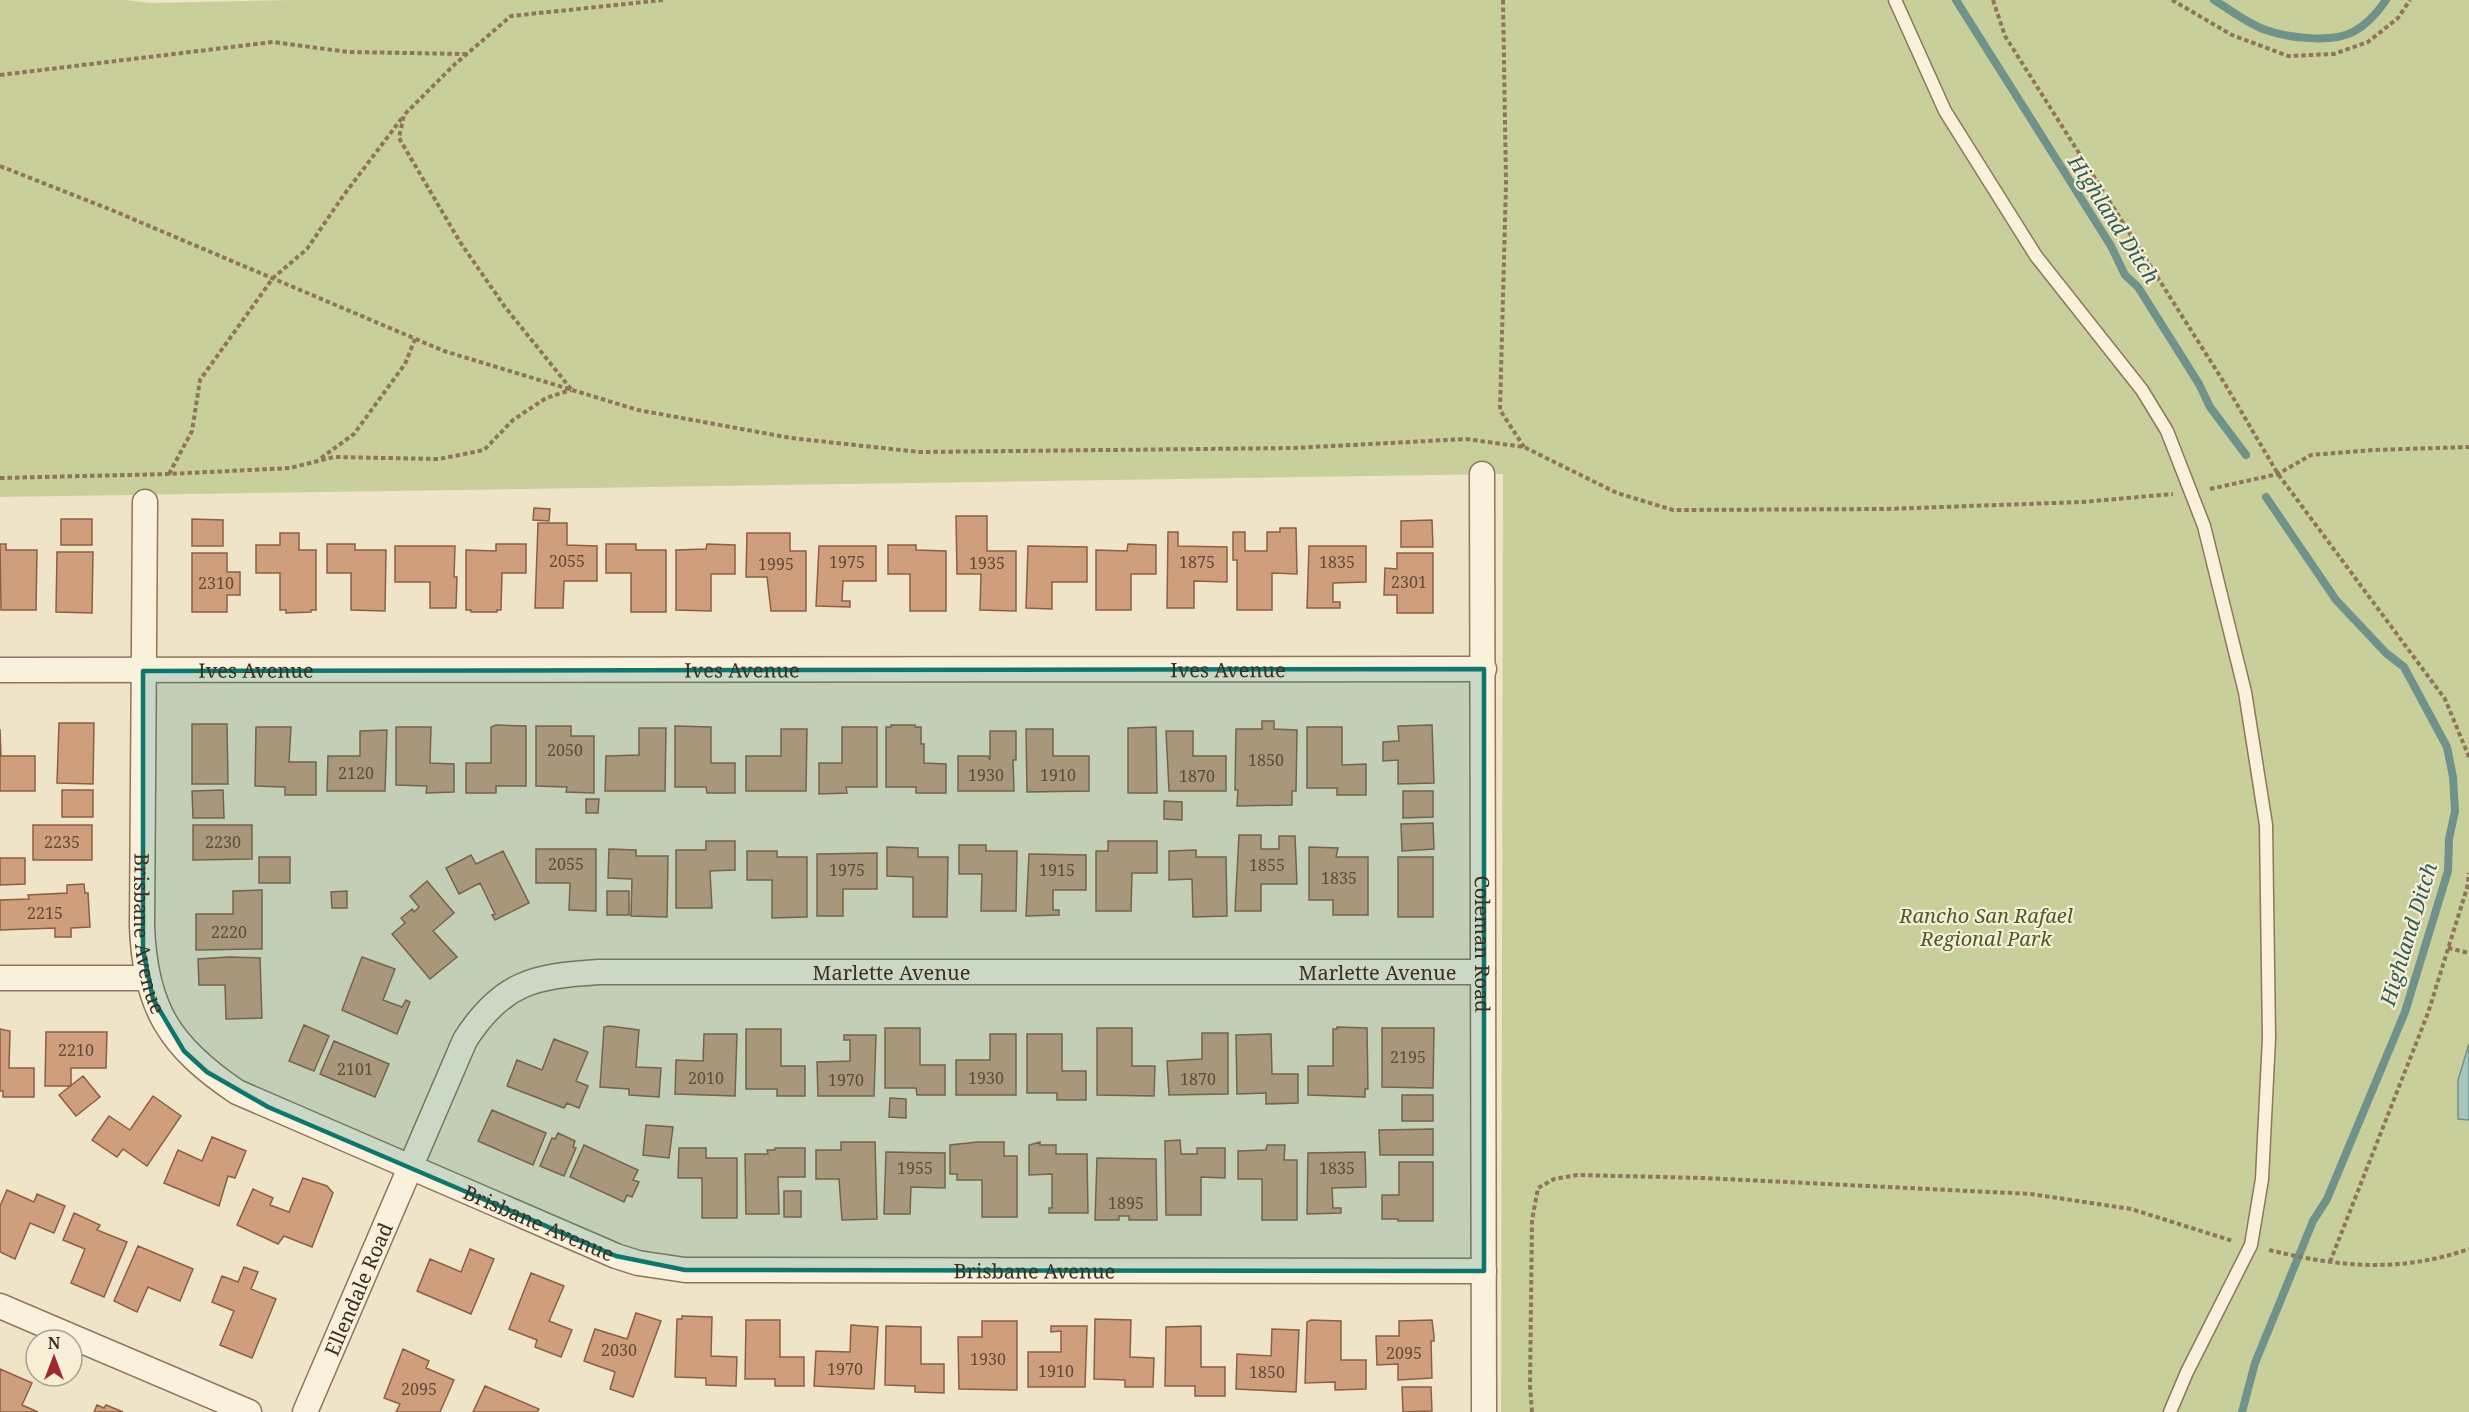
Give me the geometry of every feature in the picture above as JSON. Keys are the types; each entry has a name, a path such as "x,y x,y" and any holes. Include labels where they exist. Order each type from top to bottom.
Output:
{"street":[{"name":"Coleman Road","path":"1482,474 1484,1412"},
{"name":"Brisbane Avenue","path":"145,502 142,926 148,978 153,999 167,1026 184,1051 207,1072 237,1092 616,1256 638,1263 685,1270 1484,1271"},
{"name":"Ives Avenue","path":"0,670 1484,669"},
{"name":"Marlette Avenue","path":"410,1167 465,1040 476,1023 491,1006 514,989 537,979 600,972 1483,972"},
{"path":"0,978 148,978"},
{"name":"Ellendale Road","path":"305,1412 410,1167"},
{"path":"0,1306 249,1412"}],"lane":[{"path":"1894,0 1945,111 2036,256 2142,390 2167,431 2204,526 2245,692 2266,825 2269,1038 2262,1179 2251,1245 2187,1372 2170,1412"}],"path":[{"path":"169,474 192,431 200,380 273,278 307,249 343,196 404,115 466,54 511,16 663,0"},
{"path":"1503,0 1506,183 1500,410 1524,447"},
{"path":"1993,0 2005,36 2225,384 2278,474 2445,699 2469,757"},
{"path":"2172,0 2232,35 2288,56 2334,54 2368,42 2398,18 2410,0"},
{"path":"0,75 273,42 348,52 466,54"},
{"path":"404,115 399,138 460,242 505,308 572,390"},
{"path":"0,166 444,351 638,410 791,438 919,452 1282,448 1466,439 1524,447 1617,493 1673,510 1886,510 2082,502 2191,492 2278,474 2311,455 2373,450 2469,447"},
{"path":"318,460 354,434 405,364 415,339"},
{"path":"0,478 169,474 290,468 334,457 440,459 484,450 513,420 546,398 572,390"},
{"path":"2330,1262 2428,1013 2469,873"},
{"path":"2448,948 2469,953"},
{"path":"1532,1412 1530,1386 1532,1220 1538,1188 1554,1179 1577,1175 1704,1178 2031,1194 2131,1209 2293,1256 2356,1265 2402,1265 2469,1249"}],"highlighted area":[{"path":"1484,669 1484,1271 685,1270 616,1256 268,1107 207,1072 184,1051 153,999 143,950 143,671"}],"green space":[{"name":"Rancho San Rafael Regional Park","path":"0,0 126,0 149,3 290,0 2469,0 2469,1412 1501,1412 1503,474 0,497"}],"water":[{"path":"2469,1044 2469,1120 2458,1119 2458,1080"}],"building":[{"path":"534,508 550,509 549,521 533,520"},
{"path":"956,516 987,516 987,551 1016,551 1016,611 980,610 981,574 957,574"},
{"path":"61,519 92,519 92,545 61,545"},
{"path":"192,519 223,520 223,546 192,546"},
{"path":"1432,520 1433,547 1401,547 1401,521"},
{"path":"538,523 567,523 567,545 597,546 597,581 564,581 563,608 535,608"},
{"path":"1280,528 1296,528 1297,574 1272,573 1272,610 1237,610 1237,560 1233,560 1233,532 1245,532 1245,551 1267,551 1267,532 1280,532"},
{"path":"1168,532 1178,532 1178,546 1227,547 1227,582 1194,581 1194,608 1167,608"},
{"path":"280,533 299,533 299,550 316,550 316,610 286,613 286,610 280,610 280,573 256,573 256,545 280,545"},
{"path":"747,533 790,533 790,551 806,551 806,611 771,611 767,577 746,577"},
{"path":"0,544 6,544 6,550 37,550 36,610 1,610"},
{"path":"327,544 355,544 355,550 386,550 385,611 351,610 351,573 327,573"},
{"path":"496,544 526,544 526,573 502,573 501,610 471,612 471,610 466,610 466,550 496,551"},
{"path":"606,544 636,544 636,550 666,550 666,612 631,612 631,573 606,573"},
{"path":"707,544 735,545 735,574 711,574 711,611 676,610 676,550 706,549"},
{"path":"1128,544 1156,545 1156,574 1131,574 1131,610 1096,610 1096,550 1127,551"},
{"path":"888,545 916,545 916,550 946,551 946,611 910,611 910,574 888,574"},
{"path":"395,546 455,546 456,608 430,608 430,582 395,582"},
{"path":"819,546 876,546 876,581 843,581 842,601 850,601 850,607 816,606"},
{"path":"1028,546 1087,547 1087,582 1052,582 1052,609 1026,608"},
{"path":"1309,546 1366,546 1366,582 1333,583 1333,602 1340,602 1340,608 1307,608"},
{"path":"57,552 93,552 92,613 56,612"},
{"path":"192,553 227,553 227,572 240,572 240,595 227,595 227,612 192,612"},
{"path":"1397,553 1433,553 1433,613 1397,613 1397,595 1384,595 1385,568 1397,569"},
{"path":"1262,721 1274,721 1274,729 1297,730 1296,791 1292,791 1292,805 1237,806 1236,729 1262,729"},
{"path":"59,723 94,723 93,784 57,783"},
{"path":"192,724 227,724 228,784 192,784"},
{"path":"496,725 526,726 526,786 496,786 496,793 466,793 466,763 491,763 491,727"},
{"path":"891,725 921,727 924,763 946,764 946,793 916,793 916,787 886,787 886,727 891,727"},
{"path":"1432,725 1434,783 1398,784 1398,760 1383,761 1383,742 1399,741 1398,726"},
{"path":"536,726 571,726 571,736 594,736 594,793 566,792 567,787 536,786"},
{"path":"675,726 711,727 711,763 735,763 735,793 707,793 706,787 675,787"},
{"path":"256,727 291,727 289,762 316,762 316,795 285,795 285,787 255,786"},
{"path":"396,727 431,727 430,763 454,764 454,792 426,793 427,786 396,785"},
{"path":"842,727 877,727 877,787 846,787 847,793 819,794 819,763 842,763"},
{"path":"1156,727 1157,793 1128,793 1128,728"},
{"path":"1307,727 1342,727 1342,765 1366,764 1366,795 1337,795 1337,788 1307,788"},
{"path":"639,728 666,728 665,791 605,791 606,756 639,755"},
{"path":"0,729 1,756 35,756 35,791 0,791"},
{"path":"781,729 807,729 806,791 746,791 746,756 781,756"},
{"path":"1026,729 1053,729 1053,756 1089,756 1089,791 1027,792"},
{"path":"387,730 385,791 327,791 328,756 360,756 360,731"},
{"path":"990,731 1016,731 1016,760 1013,760 1014,791 958,791 958,756 988,756 990,760"},
{"path":"1166,731 1193,731 1193,756 1226,756 1226,791 1169,791"},
{"path":"62,790 93,790 93,817 62,817"},
{"path":"223,790 224,818 193,818 192,791"},
{"path":"1403,791 1433,791 1433,817 1403,818"},
{"path":"586,799 599,799 598,813 586,813"},
{"path":"1164,801 1182,802 1182,820 1164,819"},
{"path":"1433,823 1434,849 1402,851 1401,824"},
{"path":"33,825 92,825 92,860 33,860"},
{"path":"193,825 252,825 252,859 193,860"},
{"path":"1239,835 1261,835 1261,849 1279,849 1279,836 1295,836 1297,884 1261,884 1261,911 1235,911"},
{"path":"706,841 735,841 735,870 710,871 712,908 676,908 676,850 706,850"},
{"path":"1108,841 1157,841 1157,873 1132,873 1131,911 1096,911 1096,851 1108,851"},
{"path":"959,845 986,845 986,851 1017,851 1016,911 981,911 982,874 959,874"},
{"path":"887,847 918,848 918,857 948,857 947,917 913,917 913,877 887,876"},
{"path":"1309,847 1338,848 1336,857 1368,857 1368,915 1333,915 1333,900 1309,900"},
{"path":"536,849 596,849 596,911 569,910 570,883 536,883"},
{"path":"609,849 636,850 636,856 668,856 667,917 631,916 632,879 608,878"},
{"path":"1196,850 1196,857 1226,857 1227,916 1193,917 1192,879 1169,880 1169,851"},
{"path":"503,851 529,903 495,920 492,915 495,914 480,883 459,894 446,868 471,855 476,864"},
{"path":"747,851 777,851 777,857 807,857 807,917 772,918 772,880 747,880"},
{"path":"877,853 877,889 843,889 843,916 817,916 817,854"},
{"path":"1029,854 1086,855 1086,890 1053,890 1053,910 1059,910 1059,915 1026,916"},
{"path":"259,857 290,857 290,883 259,883"},
{"path":"1398,857 1433,857 1433,917 1398,917"},
{"path":"0,858 25,858 25,884 0,885"},
{"path":"427,881 454,913 433,931 457,957 430,979 392,934 405,923 401,918 412,909 414,912 419,907 410,896"},
{"path":"84,884 85,893 88,893 90,927 71,928 71,937 55,937 55,928 0,930 0,900 29,899 28,895 67,893 67,885"},
{"path":"262,890 262,949 196,950 196,914 233,914 233,891"},
{"path":"347,891 347,908 332,908 331,892"},
{"path":"607,891 629,891 629,915 607,915"},
{"path":"362,957 395,969 383,1000 402,1007 406,1000 410,1002 397,1034 342,1010"},
{"path":"260,958 262,1018 226,1019 225,985 199,985 198,959"},
{"path":"304,1025 329,1036 314,1071 289,1061"},
{"path":"604,1027 639,1030 636,1067 661,1068 659,1097 629,1095 629,1089 600,1087"},
{"path":"1337,1027 1367,1028 1368,1089 1365,1089 1365,1097 1308,1095 1308,1066 1333,1066 1333,1029"},
{"path":"885,1028 920,1028 920,1065 945,1065 945,1095 917,1095 916,1088 885,1088"},
{"path":"1097,1028 1132,1028 1132,1066 1155,1066 1154,1096 1097,1095"},
{"path":"1382,1028 1434,1028 1433,1088 1382,1087"},
{"path":"0,1029 10,1031 9,1068 34,1068 34,1097 3,1097 3,1091 0,1091"},
{"path":"746,1029 781,1029 781,1066 805,1066 805,1096 777,1096 777,1089 746,1089"},
{"path":"46,1032 107,1032 106,1068 71,1068 71,1086 45,1086"},
{"path":"1202,1033 1228,1033 1228,1094 1169,1095 1167,1061 1202,1059"},
{"path":"704,1034 737,1034 735,1096 675,1094 676,1060 703,1061"},
{"path":"990,1034 1016,1034 1016,1095 956,1095 956,1060 990,1060"},
{"path":"1027,1034 1062,1034 1062,1071 1086,1071 1086,1100 1057,1100 1057,1093 1027,1093"},
{"path":"1271,1034 1272,1074 1298,1074 1298,1103 1266,1104 1266,1093 1237,1094 1236,1035"},
{"path":"844,1035 876,1035 874,1096 818,1096 817,1062 850,1061 850,1040 844,1040"},
{"path":"554,1039 588,1052 576,1081 588,1086 579,1108 567,1103 564,1108 507,1086 517,1060 542,1070"},
{"path":"334,1041 389,1064 375,1097 320,1074"},
{"path":"83,1076 100,1097 76,1116 59,1095"},
{"path":"1402,1095 1433,1095 1433,1121 1402,1121"},
{"path":"153,1096 181,1116 147,1166 123,1149 117,1157 92,1140 109,1116 130,1130"},
{"path":"890,1098 906,1099 906,1118 889,1117"},
{"path":"492,1110 546,1133 533,1165 478,1141"},
{"path":"646,1125 673,1127 669,1158 643,1155"},
{"path":"1433,1129 1433,1155 1380,1155 1379,1130"},
{"path":"558,1133 575,1141 573,1147 576,1148 564,1176 540,1166 552,1138 555,1139"},
{"path":"212,1137 246,1151 235,1178 228,1176 219,1206 164,1183 178,1150 202,1161"},
{"path":"1180,1140 1181,1154 1197,1154 1197,1148 1225,1148 1225,1178 1201,1177 1201,1215 1166,1215 1165,1141"},
{"path":"841,1142 875,1142 877,1219 842,1220 839,1179 816,1179 816,1150 841,1150"},
{"path":"1004,1142 1004,1156 1017,1156 1017,1217 982,1217 982,1180 957,1180 957,1174 950,1174 950,1145"},
{"path":"1040,1142 1040,1145 1056,1145 1056,1154 1087,1154 1088,1213 1049,1213 1049,1208 1052,1208 1052,1174 1029,1175 1029,1145"},
{"path":"584,1145 638,1170 633,1180 639,1182 632,1197 627,1195 624,1202 570,1177"},
{"path":"1267,1145 1285,1145 1284,1160 1297,1160 1297,1220 1262,1220 1262,1179 1238,1179 1238,1151 1266,1150"},
{"path":"679,1148 706,1148 706,1158 737,1158 737,1218 702,1218 702,1178 678,1178"},
{"path":"775,1148 805,1148 805,1177 778,1177 779,1214 746,1214 745,1154 768,1154 767,1150 775,1150"},
{"path":"886,1152 945,1153 945,1188 911,1187 910,1214 884,1214"},
{"path":"1365,1152 1366,1187 1332,1188 1333,1208 1341,1208 1341,1213 1307,1214 1308,1153"},
{"path":"1097,1158 1156,1159 1157,1220 1129,1220 1129,1216 1119,1216 1119,1220 1095,1220"},
{"path":"1399,1162 1433,1162 1433,1221 1382,1219 1382,1195 1399,1195"},
{"path":"303,1178 327,1186 333,1193 312,1247 284,1236 278,1244 237,1225 253,1189 273,1198 270,1205 289,1212"},
{"path":"7,1190 34,1202 37,1194 65,1206 54,1233 30,1223 15,1259 0,1252 0,1206"},
{"path":"784,1191 801,1191 801,1217 784,1217"},
{"path":"74,1213 100,1225 97,1230 127,1242 104,1297 71,1283 85,1249 63,1240"},
{"path":"138,1246 193,1269 180,1301 148,1287 137,1312 114,1301"},
{"path":"470,1249 494,1259 471,1314 417,1291 430,1259 461,1272"},
{"path":"244,1267 258,1272 251,1289 276,1299 252,1358 220,1345 234,1311 212,1302 222,1276 238,1282"},
{"path":"531,1273 564,1286 549,1321 572,1330 561,1357 535,1347 537,1340 509,1329"},
{"path":"636,1313 661,1321 633,1397 610,1389 615,1372 584,1361 595,1329 627,1339"},
{"path":"682,1316 712,1317 711,1356 737,1357 736,1386 706,1385 706,1378 675,1377 677,1319 682,1319"},
{"path":"1095,1319 1131,1320 1130,1357 1154,1358 1153,1387 1125,1387 1125,1380 1094,1379"},
{"path":"746,1320 780,1320 780,1357 804,1357 804,1386 775,1386 775,1379 745,1379"},
{"path":"1311,1320 1341,1321 1341,1360 1366,1360 1366,1389 1335,1390 1335,1382 1305,1383 1307,1322"},
{"path":"1432,1320 1434,1341 1431,1341 1432,1378 1398,1380 1398,1364 1377,1365 1376,1336 1399,1336 1399,1321"},
{"path":"982,1321 1017,1321 1017,1390 959,1389 958,1337 982,1337"},
{"path":"851,1325 878,1327 874,1389 814,1386 816,1351 850,1352"},
{"path":"886,1326 921,1327 921,1364 944,1364 944,1393 915,1392 915,1386 885,1385"},
{"path":"1051,1326 1087,1326 1085,1387 1028,1387 1028,1352 1061,1352 1061,1331 1051,1332"},
{"path":"1201,1326 1201,1367 1225,1367 1225,1396 1195,1396 1195,1386 1165,1386 1166,1327"},
{"path":"1272,1329 1299,1330 1296,1392 1236,1389 1237,1354 1271,1356"},
{"path":"403,1349 429,1361 426,1368 454,1380 440,1412 396,1412 400,1404 384,1398"},
{"path":"0,1369 24,1380 24,1388 30,1388 22,1405 38,1412 0,1412"},
{"path":"485,1386 539,1409 537,1412 473,1412"},
{"path":"1402,1387 1431,1387 1432,1411 1403,1412"},
{"path":"97,1405 104,1408 106,1405 123,1412 94,1412"}],"waterway":[{"name":"Highland Ditch","path":"1956,0 2111,246 2125,275 2138,287 2199,384 2210,407 2246,455"},
{"name":"Highland Ditch","path":"2214,0 2246,21 2266,30 2298,37 2322,38 2353,32 2363,26 2386,0"},
{"name":"Highland Ditch","path":"2242,1412 2255,1363 2313,1221 2327,1199 2405,1012 2448,871 2449,839 2455,811 2453,777 2447,747 2404,667 2386,653 2336,600 2266,497"}]}
